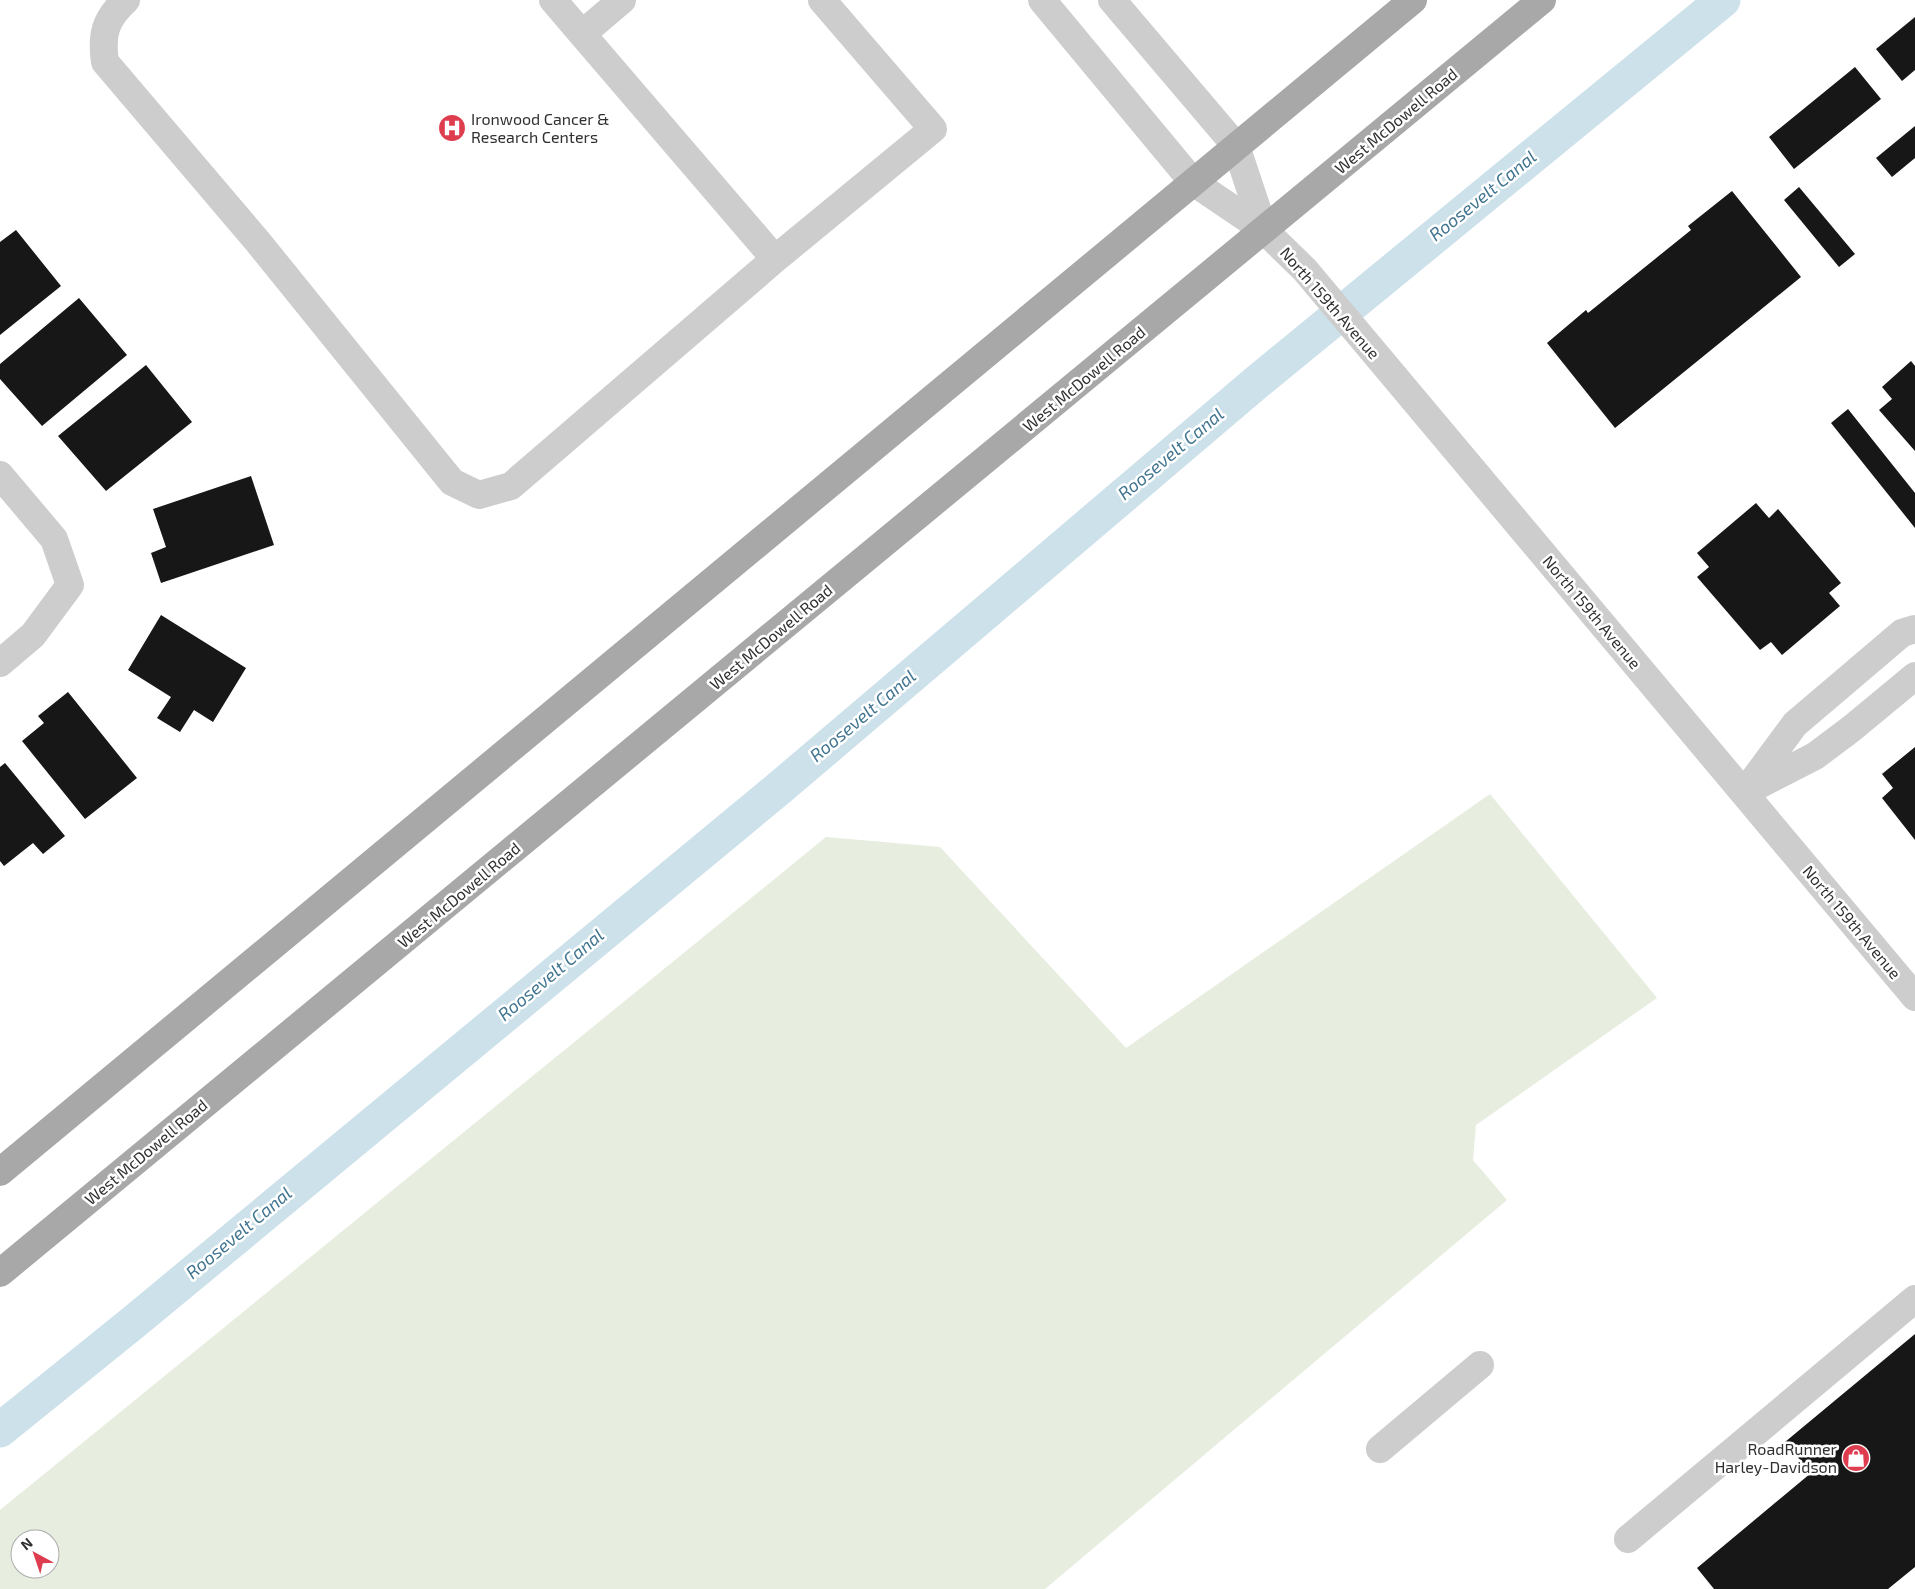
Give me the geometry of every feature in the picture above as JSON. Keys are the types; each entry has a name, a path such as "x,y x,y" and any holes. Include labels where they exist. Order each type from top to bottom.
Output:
{"main road":[{"path":"0,1172 1413,0"},
{"name":"West McDowell Road","path":"0,1273 1542,0"}],"street":[{"path":"126,0 114,10 101,39 105,62 258,242 452,482 479,495 511,486 775,258 933,129 822,0"},
{"path":"553,0 775,258"},
{"path":"582,34 622,0"},
{"name":"North 159th Avenue","path":"1042,0 1193,182 1264,230 1318,285 1915,997"},
{"name":"North 159th Avenue","path":"1112,0 1236,146 1264,230"},
{"path":"0,475 54,539 70,585 33,635 0,662"},
{"path":"1744,793 1795,724 1902,633 1915,629"},
{"path":"1744,793 1815,756 1915,676"},
{"path":"1628,1539 1915,1299"},
{"path":"1380,1449 1480,1365"}],"shaded area":[{"path":"1490,794 1657,998 1476,1125 1473,1160 1507,1200 1045,1589 0,1589 0,1510 826,837 940,847 1126,1048"}],"building":[{"path":"1915,17 1915,70 1902,81 1876,49"},
{"path":"1855,67 1881,99 1794,169 1769,137"},
{"path":"1915,126 1915,158 1892,177 1876,158"},
{"path":"1799,187 1855,254 1839,267 1784,200"},
{"path":"1732,191 1801,277 1615,428 1547,343 1586,310 1588,313 1691,230 1688,226"},
{"path":"16,230 61,286 0,335 0,242"},
{"path":"79,298 127,355 42,426 0,379 0,364"},
{"path":"1911,361 1915,366 1915,451 1879,410 1892,399 1882,387"},
{"path":"146,365 192,422 106,491 58,436"},
{"path":"1848,409 1915,493 1915,528 1831,423"},
{"path":"251,476 274,545 161,583 151,553 166,547 153,509"},
{"path":"1756,503 1769,518 1778,509 1841,583 1829,593 1840,606 1782,655 1771,642 1760,650 1697,577 1709,567 1697,553"},
{"path":"161,615 246,668 213,722 194,710 180,732 157,718 171,697 128,670"},
{"path":"68,692 137,778 85,819 22,741 44,723 38,716"},
{"path":"1915,747 1915,840 1882,798 1893,788 1882,774"},
{"path":"5,763 65,836 43,854 33,843 4,866 0,861 0,767"},
{"name":"RoadRunner Harley-Davidson","path":"1915,1334 1915,1567 1888,1589 1714,1589 1697,1568 1811,1473 1785,1442"}],"waterway":[{"name":"Roosevelt Canal","path":"0,1430 135,1321 777,790 1257,382 1723,0"}],"place":[{"name":"Ironwood Cancer & Research Centers","path":"452,128"},
{"name":"RoadRunner Harley-Davidson","path":"1856,1458"}]}
